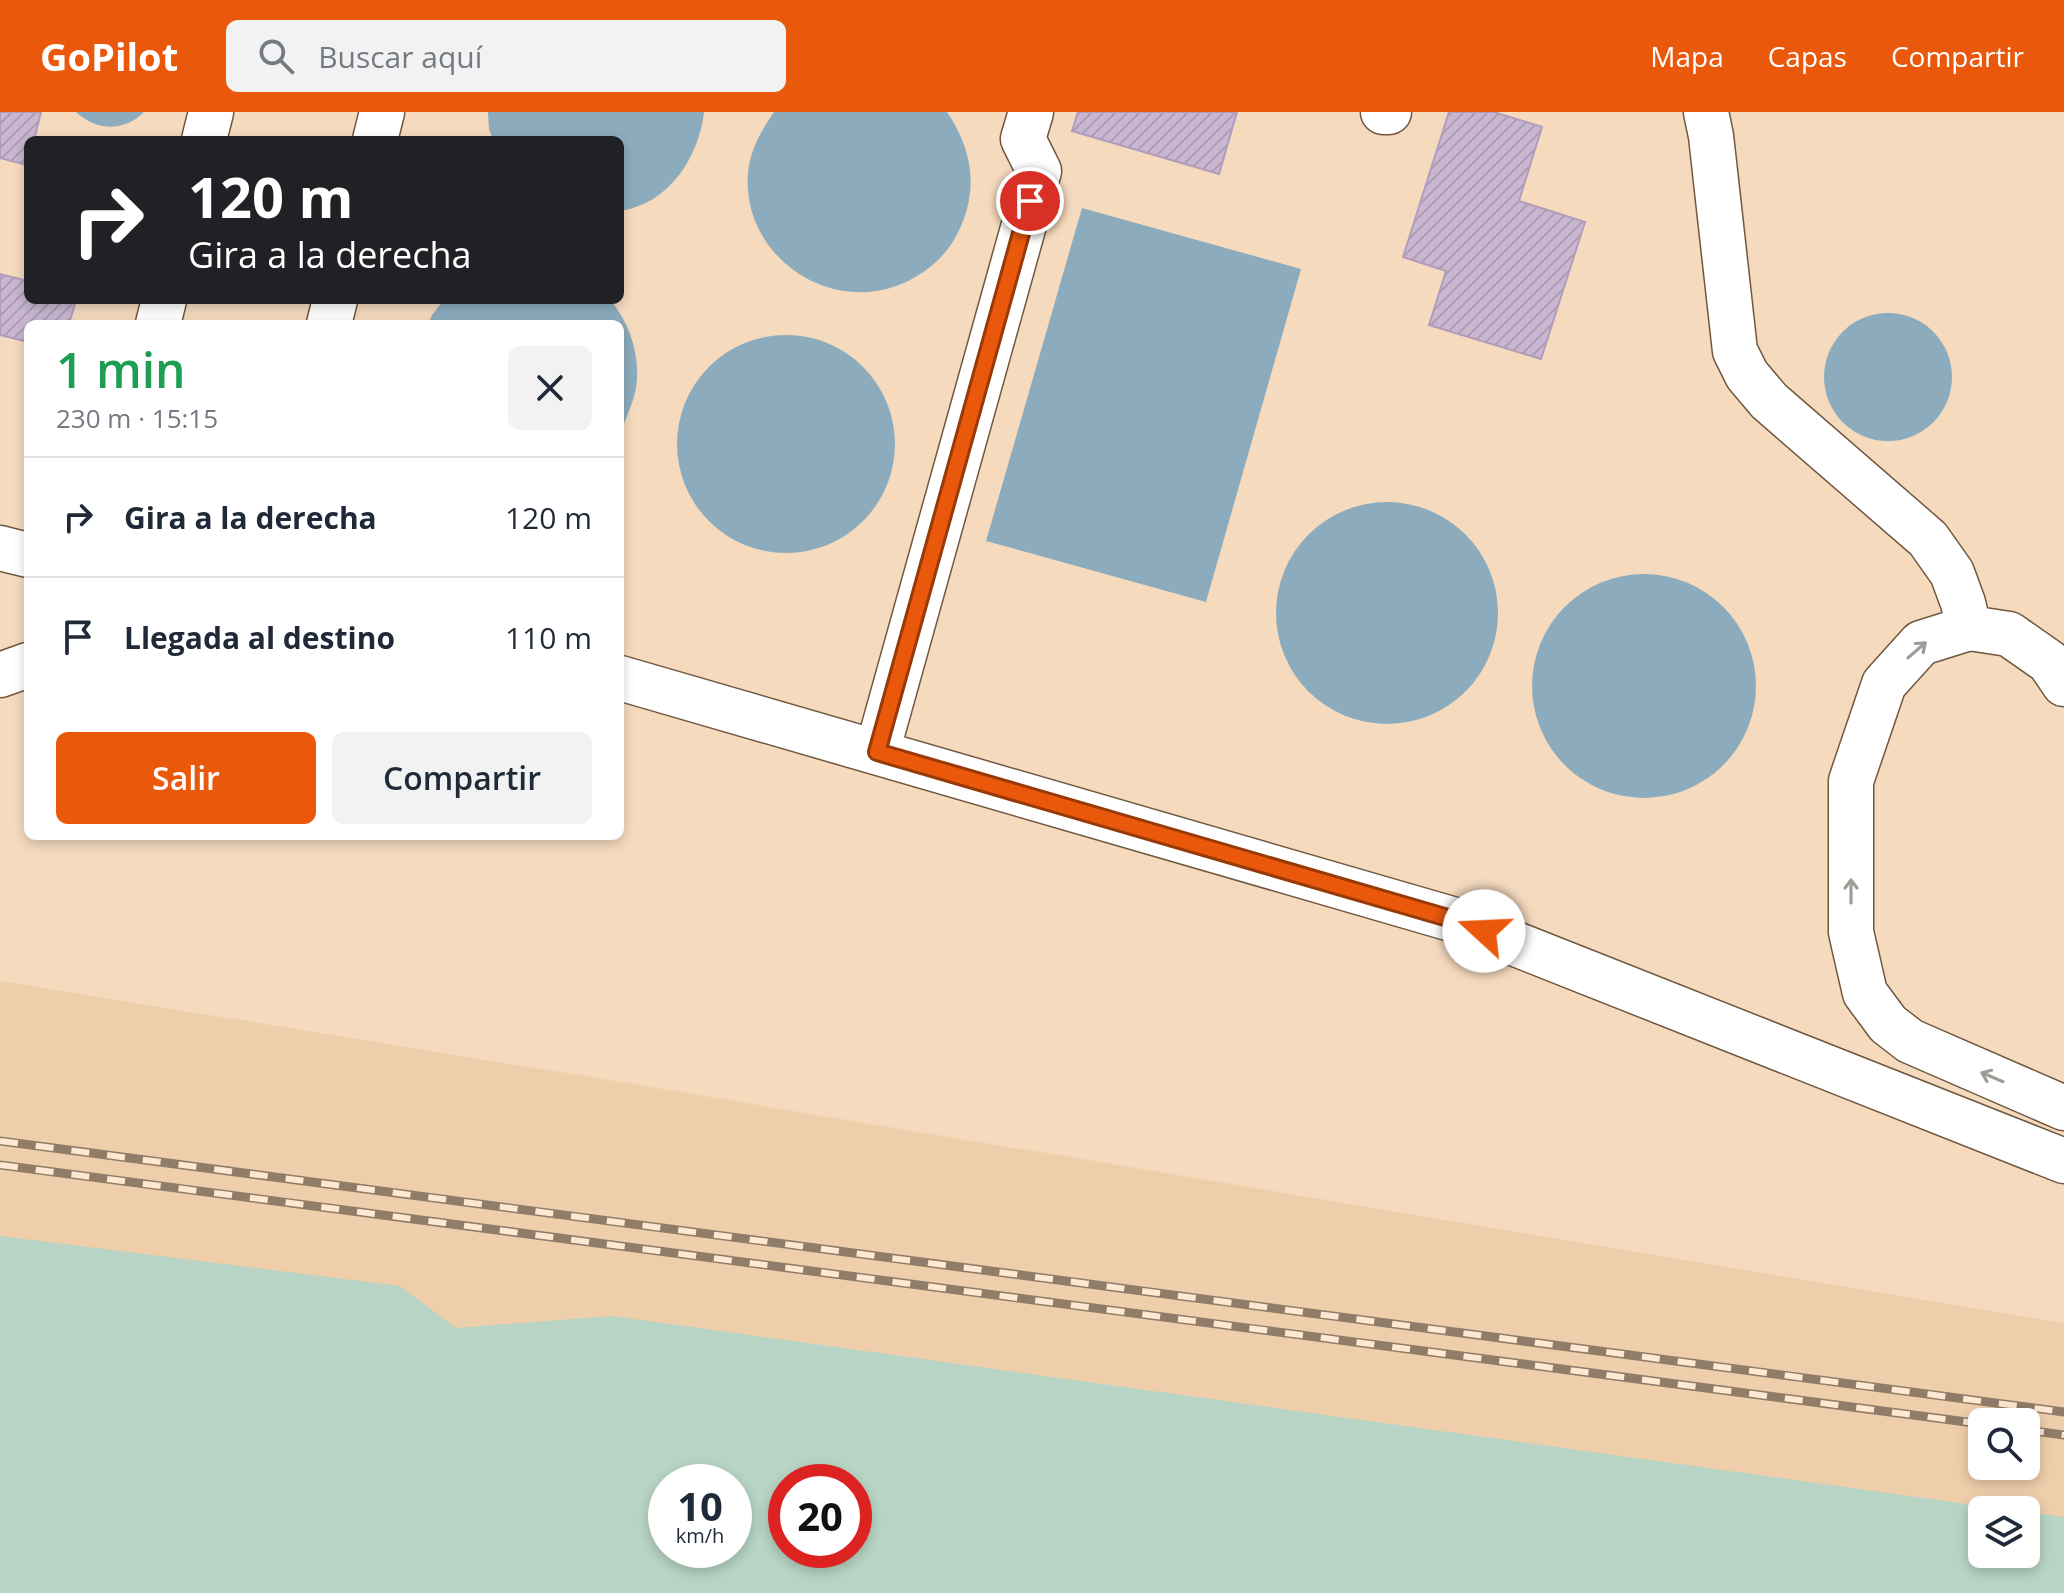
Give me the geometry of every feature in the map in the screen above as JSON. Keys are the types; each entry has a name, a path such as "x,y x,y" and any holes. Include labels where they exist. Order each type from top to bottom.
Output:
{"lane":[{"path":"205,136 211,112"},
{"path":"376,136 382,112"},
{"path":"877,752 1039,171 1023,139 1031,112"},
{"path":"1706,112 1735,351 1747,375 1769,401 1928,539 1952,573 1969,628"},
{"path":"0,548 24,554"},
{"path":"2064,684 2049,662 2009,634 1969,628 1921,643 1884,684 1851,781 1851,932 1865,993 1888,1024 1910,1041 2064,1108"},
{"path":"0,675 24,666"},
{"path":"624,679 1455,920 2064,1161"}],"shaded area":[{"path":"0,981 2064,1323 2064,1593 0,1593"}],"green space":[{"path":"0,1236 400,1286 456,1328 612,1316 1968,1504 1968,1568 2040,1568 2040,1514 2064,1517 2064,1593 0,1593"}],"water":[{"path":"76,112 144,112 128,123 110,127 92,123"},
{"path":"488,112 704,112 696,145 678,176 653,199 624,210 624,136 492,136"},
{"path":"774,112 947,112 966,151 971,178 968,207 945,253 917,276 888,289 858,292 829,288 802,276 779,257 761,233 750,205 748,173 751,156"},
{"path":"1082,208 1301,269 1206,602 986,541"},
{"path":"441,304 613,304 623,320 430,320"},
{"path":"1888,313 1913,318 1933,332 1947,352 1952,377 1947,402 1933,422 1913,436 1888,441 1863,436 1843,422 1829,402 1824,377 1829,352 1843,332 1863,318"},
{"path":"624,321 637,364 635,393 624,424"},
{"path":"786,335 807,337 828,344 863,367 886,402 893,423 893,465 886,486 863,521 828,544 807,551 786,553 765,551 744,544 709,521 686,486 679,465 677,444 679,423 686,402 709,367 744,344 765,337"},
{"path":"1387,502 1429,511 1465,535 1489,571 1498,613 1489,655 1465,691 1429,715 1387,724 1345,715 1309,691 1285,655 1276,613 1285,571 1309,535 1345,511"},
{"path":"1644,574 1687,582 1723,607 1748,643 1756,686 1748,729 1723,765 1687,790 1644,798 1601,790 1565,765 1540,729 1532,686 1540,643 1565,607 1601,582"}],"building":[{"path":"0,112 41,112 35,136 24,136 24,164 0,158"},
{"path":"1078,112 1237,112 1219,174 1072,131"},
{"path":"1449,112 1494,112 1542,127 1519,201 1585,222 1541,359 1429,325 1446,271 1403,257"},
{"path":"0,274 24,280 24,304 75,304 70,320 24,320 24,341 0,335"}],"railway":[{"path":"0,1141 2064,1412"},
{"path":"0,1165 1968,1422"},
{"path":"2040,1432 2064,1435"}],"route":[{"path":"1030,201 877,752 1484,931"}]}
